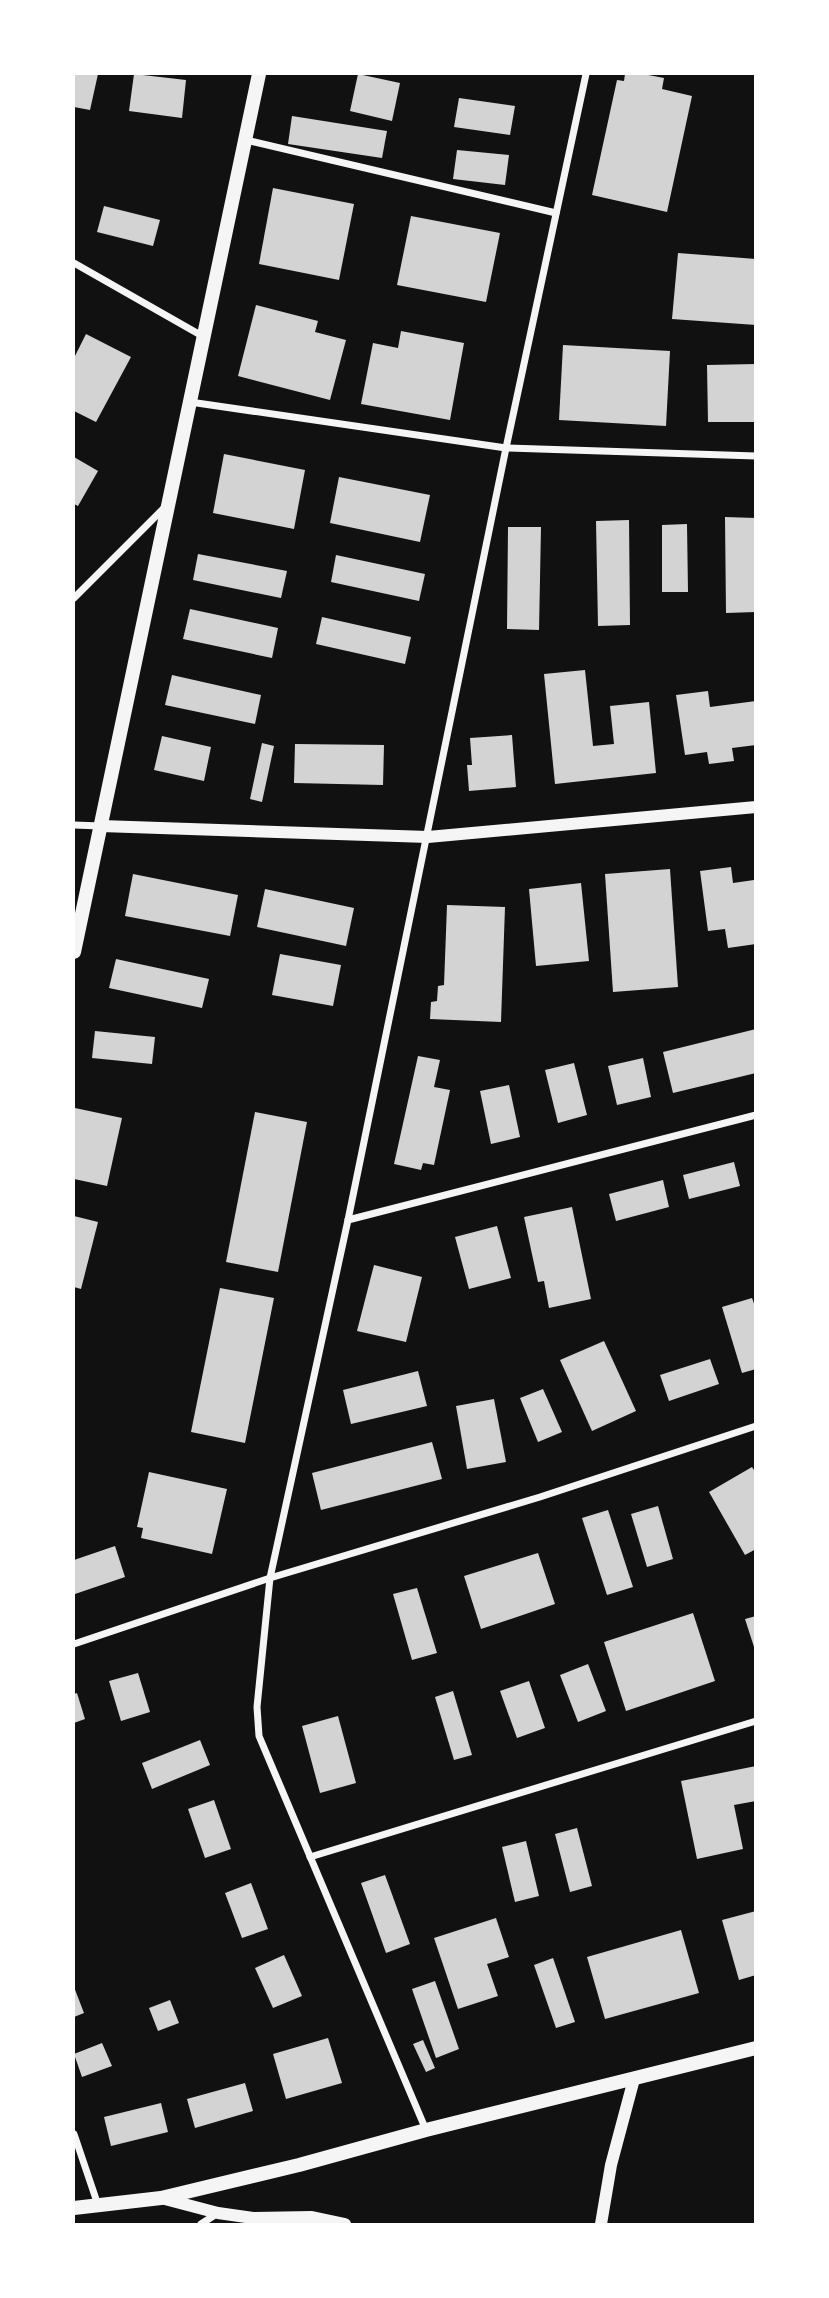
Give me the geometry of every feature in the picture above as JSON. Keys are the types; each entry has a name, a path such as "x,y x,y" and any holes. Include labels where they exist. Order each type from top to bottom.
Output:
{"main road":[{"path":"74,952 259,74"},
{"path":"74,2208 161,2198 755,2048"}],"street":[{"path":"426,2130 259,1736 257,1707 270,1578 348,1220 506,448 586,74"},
{"path":"246,140 556,213"},
{"path":"74,263 204,337"},
{"path":"191,402 506,448 755,456"},
{"path":"74,598 170,502"},
{"path":"74,825 428,837 755,807"},
{"path":"348,1220 755,1115"},
{"path":"74,1644 270,1578 540,1497 755,1426"},
{"path":"310,1857 755,1721"},
{"path":"601,2224 611,2165 634,2079"},
{"path":"74,2134 98,2205"},
{"path":"161,2198 218,2213 253,2218 312,2217 345,2224"},
{"path":"201,2224 218,2213"}],"building":[{"path":"74,74 98,74 90,110 74,107"},
{"path":"134,74 186,80 182,118 129,111"},
{"path":"358,74 400,83 392,121 350,111"},
{"path":"625,74 664,78 662,89 692,96 667,212 592,195 617,80 624,81"},
{"path":"459,98 515,106 510,135 454,127"},
{"path":"292,116 387,131 382,158 288,144"},
{"path":"457,150 509,155 505,185 453,179"},
{"path":"273,188 354,204 339,280 259,264"},
{"path":"104,206 160,220 153,246 97,232"},
{"path":"411,216 500,233 486,302 397,285"},
{"path":"678,253 756,259 756,325 672,319"},
{"path":"256,305 318,321 315,332 346,340 330,400 238,376"},
{"path":"401,331 464,343 450,420 361,404 373,343 398,348"},
{"path":"86,334 131,357 96,422 74,411 74,358"},
{"path":"563,345 670,351 666,426 559,420"},
{"path":"756,364 756,422 708,422 707,365"},
{"path":"224,454 305,470 294,529 213,513"},
{"path":"74,457 98,471 78,506 74,504"},
{"path":"339,477 430,495 420,542 330,523"},
{"path":"725,517 756,518 756,612 726,613"},
{"path":"629,520 630,625 598,626 596,521"},
{"path":"687,524 688,592 662,592 662,525"},
{"path":"508,527 541,527 539,630 507,629"},
{"path":"198,554 287,571 281,598 193,580"},
{"path":"336,555 425,574 419,601 331,582"},
{"path":"190,609 278,628 272,658 183,639"},
{"path":"322,617 411,637 405,664 316,644"},
{"path":"585,670 593,746 614,744 610,706 649,702 656,773 555,784 544,674"},
{"path":"172,675 261,695 255,724 165,705"},
{"path":"708,691 710,707 756,701 756,745 732,748 734,761 709,764 707,752 685,755 676,695"},
{"path":"512,735 516,787 469,791 467,765 472,765 470,738"},
{"path":"162,736 211,747 204,781 154,770"},
{"path":"262,743 274,746 262,802 250,799"},
{"path":"295,744 384,745 383,785 294,783"},
{"path":"731,867 733,883 754,880 756,944 728,948 725,929 708,931 700,871"},
{"path":"670,869 678,987 613,992 605,874"},
{"path":"133,874 238,895 230,936 125,916"},
{"path":"581,883 589,961 536,966 529,889"},
{"path":"265,889 354,908 346,946 257,927"},
{"path":"447,905 505,907 501,1022 430,1019 431,1002 437,1001 438,986 444,985"},
{"path":"280,954 341,965 333,1006 272,995"},
{"path":"116,959 209,979 202,1008 109,988"},
{"path":"756,1029 756,1073 673,1093 663,1052"},
{"path":"95,1031 155,1037 152,1064 92,1058"},
{"path":"418,1056 440,1060 434,1087 450,1090 434,1165 423,1163 421,1170 394,1164"},
{"path":"643,1058 651,1097 617,1105 608,1066"},
{"path":"574,1063 587,1115 558,1123 545,1070"},
{"path":"509,1085 520,1137 491,1144 480,1091"},
{"path":"75,1108 122,1118 107,1186 74,1179"},
{"path":"255,1112 307,1122 278,1272 226,1262"},
{"path":"734,1162 740,1186 689,1199 683,1175"},
{"path":"663,1180 669,1207 616,1221 609,1194"},
{"path":"572,1207 591,1299 549,1308 544,1281 538,1282 524,1217"},
{"path":"74,1216 98,1222 81,1289 74,1287"},
{"path":"497,1226 511,1278 469,1289 455,1237"},
{"path":"374,1265 422,1277 406,1342 357,1331"},
{"path":"220,1288 274,1298 245,1443 191,1432"},
{"path":"752,1298 756,1309 756,1369 742,1373 722,1307"},
{"path":"604,1341 636,1411 592,1431 560,1360"},
{"path":"710,1359 719,1384 669,1401 660,1375"},
{"path":"418,1371 427,1406 351,1424 343,1390"},
{"path":"543,1389 562,1432 538,1442 520,1398"},
{"path":"494,1399 506,1462 467,1469 456,1406"},
{"path":"432,1442 442,1479 321,1510 312,1473"},
{"path":"752,1467 756,1473 756,1549 745,1555 709,1492"},
{"path":"149,1472 227,1489 212,1554 141,1538 143,1528 137,1527"},
{"path":"658,1506 673,1559 647,1567 631,1514"},
{"path":"608,1510 633,1587 607,1595 582,1518"},
{"path":"115,1546 125,1577 75,1594 74,1560"},
{"path":"538,1553 555,1604 481,1629 464,1576"},
{"path":"417,1588 437,1653 412,1660 393,1594"},
{"path":"693,1613 715,1681 626,1711 604,1642"},
{"path":"756,1616 756,1650 755,1650 745,1619"},
{"path":"588,1664 606,1711 578,1722 560,1675"},
{"path":"138,1673 150,1712 121,1721 109,1681"},
{"path":"529,1681 545,1728 517,1738 500,1691"},
{"path":"453,1691 472,1755 454,1760 435,1697"},
{"path":"77,1693 85,1719 74,1723 74,1694"},
{"path":"338,1716 356,1783 320,1793 302,1726"},
{"path":"200,1740 210,1765 152,1789 142,1763"},
{"path":"756,1766 756,1801 734,1805 743,1849 697,1859 681,1781"},
{"path":"214,1800 231,1849 205,1858 188,1809"},
{"path":"577,1828 592,1886 570,1892 555,1834"},
{"path":"526,1841 539,1896 515,1902 502,1847"},
{"path":"385,1875 410,1944 386,1953 361,1883"},
{"path":"251,1883 268,1929 242,1938 225,1893"},
{"path":"756,1911 756,1975 739,1980 722,1920"},
{"path":"496,1918 509,1957 487,1964 498,1996 458,2009 434,1938"},
{"path":"681,1930 699,1993 605,2019 587,1957"},
{"path":"284,1955 302,1996 273,2008 255,1968"},
{"path":"553,1958 575,2022 556,2028 534,1965"},
{"path":"435,1981 459,2049 436,2058 412,1989"},
{"path":"74,1987 84,2013 74,2017"},
{"path":"170,2000 179,2023 158,2031 149,2008"},
{"path":"328,2038 342,2083 286,2099 273,2054"},
{"path":"423,2040 435,2068 426,2072 413,2044"},
{"path":"102,2043 112,2066 82,2077 74,2054"},
{"path":"245,2083 253,2111 195,2128 187,2099"},
{"path":"161,2103 168,2132 111,2146 104,2117"}]}
